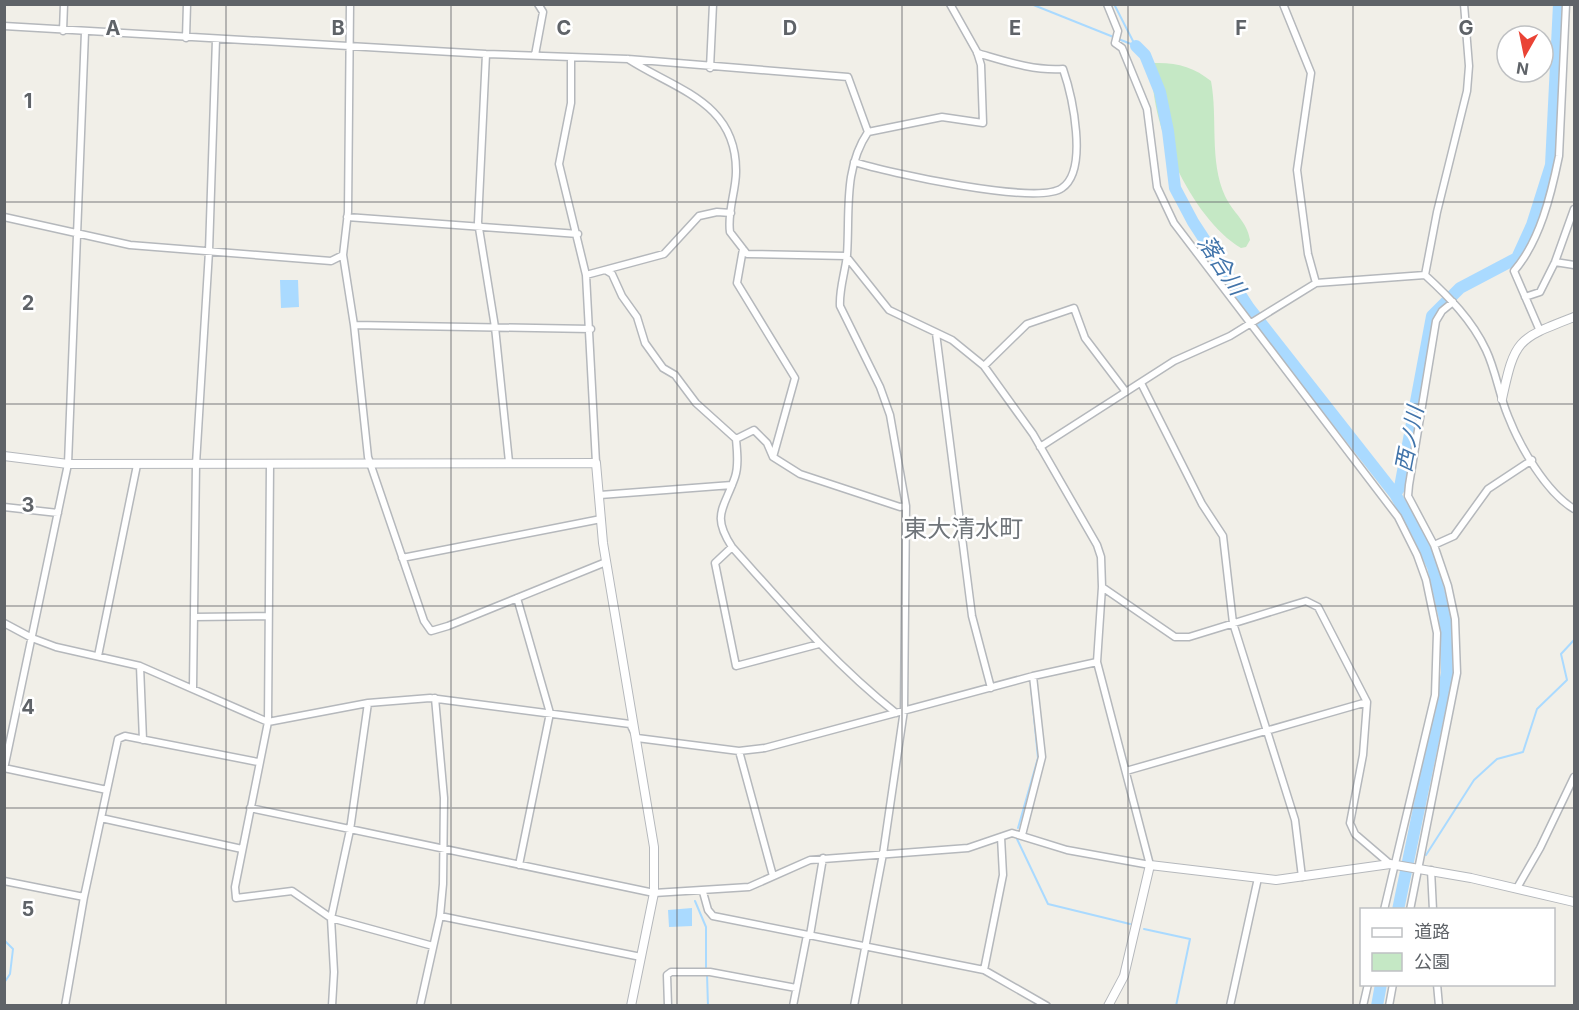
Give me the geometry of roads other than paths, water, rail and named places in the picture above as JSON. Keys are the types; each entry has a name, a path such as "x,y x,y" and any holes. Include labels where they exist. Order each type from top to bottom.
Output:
{"street":[{"path":"63,31 64,4"},
{"path":"186,38 187,4"},
{"path":"350,4 347,217 343,255 354,325 369,462 424,621 431,631 606,562"},
{"path":"710,68 713,4"},
{"path":"854,1005 883,854 904,710 906,506 890,415 880,387 840,306 846,256 846,210 857,148 868,132 942,117 983,123 982,78 977,53 950,4"},
{"path":"1107,4 1117,37 1115,43 1122,48 1147,109 1157,188 1174,223 1398,517 1417,555 1434,610 1437,633 1435,695 1384,908"},
{"path":"1283,4 1311,73 1297,170 1308,254 1316,283"},
{"path":"1425,275 1437,212 1467,91 1469,66 1464,4"},
{"path":"1540,331 1514,271 1525,258 1532,244 1555,174 1558,156 1566,4"},
{"path":"535,55 543,12 542,6"},
{"path":"4,26 486,54 627,59 710,68 848,77 868,132"},
{"path":"85,32 68,464 5,768 107,790"},
{"path":"193,688 196,464 209,251 216,39"},
{"path":"854,162 906,176 999,190 1041,194 1061,190 1068,182 1072,172 1077,140 1076,112 1063,69 1047,70 1017,65 977,53"},
{"path":"486,54 479,228 495,327 510,462"},
{"path":"571,57 571,103 560,164 586,275 591,329 596,463 606,562 638,738 654,847 654,893 631,1005"},
{"path":"627,59 711,108 729,130 735,160 730,232 747,254 846,256"},
{"path":"1525,297 1540,292 1572,223 1575,209"},
{"path":"586,275 664,254 699,216 717,212 731,213"},
{"path":"4,217 130,245 331,261 343,255"},
{"path":"347,217 578,234"},
{"path":"743,249 737,283 795,378 773,457"},
{"path":"846,256 886,307 952,340 984,366 1006,393 1097,545 1101,557 1102,587 1097,662 1150,865 1124,976 1108,1005"},
{"path":"1555,262 1575,265"},
{"path":"607,271 612,274 622,296 637,317 645,343 656,359 663,368 675,375 696,404 736,439 736,475 720,519 722,531 732,547 819,644 864,688 896,713"},
{"path":"1040,447 1174,361 1230,336 1316,283 1425,275 1470,321 1487,351 1508,416 1532,460 1551,490 1575,509"},
{"path":"1410,908 1416,868 1457,673 1453,611 1434,545 1408,496 1436,321 1450,298"},
{"path":"984,366 1027,324 1074,308 1085,338 1126,392"},
{"path":"1502,399 1510,360 1516,347 1540,331 1575,317"},
{"path":"354,325 591,329"},
{"path":"936,333 972,616 991,688"},
{"path":"1141,382 1197,494 1223,536 1233,623 1295,820 1302,878"},
{"path":"736,439 754,430 767,443 773,457 800,474 900,507 906,506"},
{"path":"4,456 68,464 137,465 369,462 596,463"},
{"path":"1434,545 1454,536 1488,489 1532,460"},
{"path":"270,464 267,722 235,887 236,898 292,891 331,918 432,946"},
{"path":"98,656 137,465"},
{"path":"600,495 732,484"},
{"path":"4,507 58,513"},
{"path":"402,558 602,519"},
{"path":"732,547 715,563 736,666 819,644"},
{"path":"1102,587 1175,637 1189,637 1306,601 1318,608 1367,702 1363,755 1350,823 1355,834 1394,864"},
{"path":"518,598 550,713 519,865"},
{"path":"194,617 268,616"},
{"path":"4,623 32,638 140,666 267,722 368,703 435,698 630,724 638,738"},
{"path":"638,738 739,751 765,748 1033,676 1097,662"},
{"path":"140,666 143,740"},
{"path":"1022,835 1042,757 1033,676"},
{"path":"420,1005 440,916 443,884 444,798 435,698"},
{"path":"1126,771 1367,702"},
{"path":"332,1005 334,972 331,918 350,830 368,703"},
{"path":"65,1005 84,897 118,739 125,736 258,762"},
{"path":"739,751 773,876"},
{"path":"1517,888 1540,848 1575,777"},
{"path":"250,808 654,893 748,887 810,860 968,848 1012,833 1067,850 1150,865 1276,880 1394,864 1575,902"},
{"path":"101,818 242,849"},
{"path":"984,970 1003,875 1001,837"},
{"path":"793,1005 823,858"},
{"path":"1431,870 1433,908"},
{"path":"1232,1005 1258,878"},
{"path":"4,881 84,897"},
{"path":"703,891 708,910 713,916 984,970 1047,1005"},
{"path":"440,916 641,957"},
{"path":"668,1005 667,975 671,972 710,972 796,988"},
{"path":"1363,1005 1368,986"},
{"path":"1389,1005 1393,986"},
{"path":"1437,986 1438,1005"}],"water":[{"path":"280,280 298,280 299,307 281,308"},
{"path":"692,908 692,926 669,927 668,910"}],"waterway":[{"path":"1031,4 1136,46"},
{"name":"落合川","path":"1114,4 1135,45"},
{"name":"西ノ川","path":"1395,494 1400,487 1432,316 1460,288 1517,258 1532,225 1551,165 1559,4"},
{"name":"落合川","path":"1136,46 1145,55 1160,92 1168,131 1175,188 1193,222 1249,308 1395,494 1418,534 1433,567 1445,619 1447,673 1398,908"},
{"path":"1426,855 1474,780 1497,759 1523,752 1537,709 1567,680 1561,654 1574,640"},
{"path":"1018,828 1038,758 1031,686"},
{"path":"1017,839 1048,904 1130,924"},
{"path":"695,901 706,927 706,968"},
{"path":"4,904 4,912"},
{"path":"1144,929 1190,939 1176,1006"},
{"path":"4,940 13,949 10,974 4,983"},
{"path":"707,974 708,1006"},
{"name":"西ノ川","path":"1377,1006 1381,986"}],"district":[{"name":"東大清水町","path":"963,528"}]}
